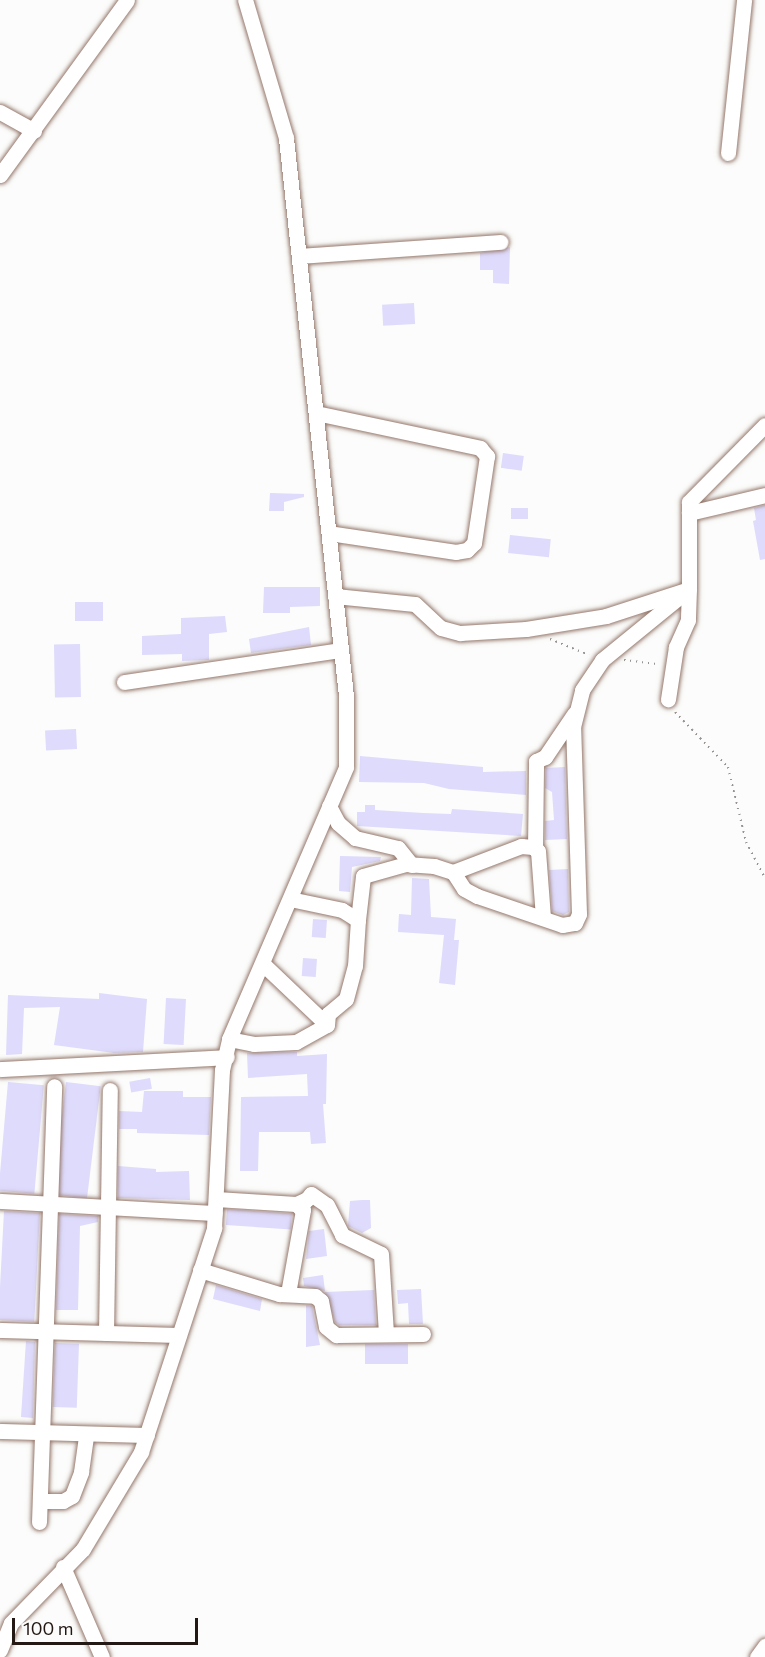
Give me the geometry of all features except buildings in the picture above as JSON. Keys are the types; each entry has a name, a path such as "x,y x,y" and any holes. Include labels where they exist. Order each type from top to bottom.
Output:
{"street":[{"path":"0,176 127,0"},
{"path":"0,1650 4,1627 83,1549 141,1452 200,1270 215,1206 222,1070 227,1057 229,1040 346,767 346,696 286,138 245,0"},
{"path":"728,153 744,0"},
{"path":"0,112 34,131"},
{"path":"299,256 501,242"},
{"path":"316,413 480,448 487,456 474,543 467,550 456,552 329,534"},
{"path":"668,699 676,647 688,620 689,501 765,425"},
{"path":"689,513 765,495"},
{"path":"335,596 415,604 441,628 460,633 526,629 606,615 689,590"},
{"path":"543,918 535,849 536,760 545,757 576,712 587,679 602,660 689,590"},
{"path":"124,682 341,650"},
{"path":"453,872 464,889 543,918 569,924 579,914 576,712"},
{"path":"329,806 338,823 356,838 398,848 412,865"},
{"path":"327,1025 328,1014 346,999 355,966 363,876 412,865 453,872 521,846 535,849"},
{"path":"290,899 342,910 358,920"},
{"path":"263,964 327,1025"},
{"path":"229,1040 254,1044 296,1042 327,1025"},
{"path":"0,1069 227,1057"},
{"path":"39,1522 45,1434 54,1086"},
{"path":"106,1334 105,1206 110,1090"},
{"path":"288,1293 303,1210 299,1208 311,1194 327,1205 342,1235 381,1254 386,1334"},
{"path":"0,1201 105,1206 215,1206 296,1204 307,1199"},
{"path":"200,1270 279,1294 315,1296 321,1301 326,1327 332,1334 423,1334"},
{"path":"0,1330 179,1335"},
{"path":"0,1431 86,1436 147,1435"},
{"path":"41,1500 63,1501 72,1496 82,1469 86,1436"},
{"path":"63,1567 102,1657"},
{"path":"757,1657 765,1646"}],"path":[{"path":"548,638 602,660 652,660 661,667"},
{"path":"668,699 673,710 728,767 746,842 765,878"}]}
